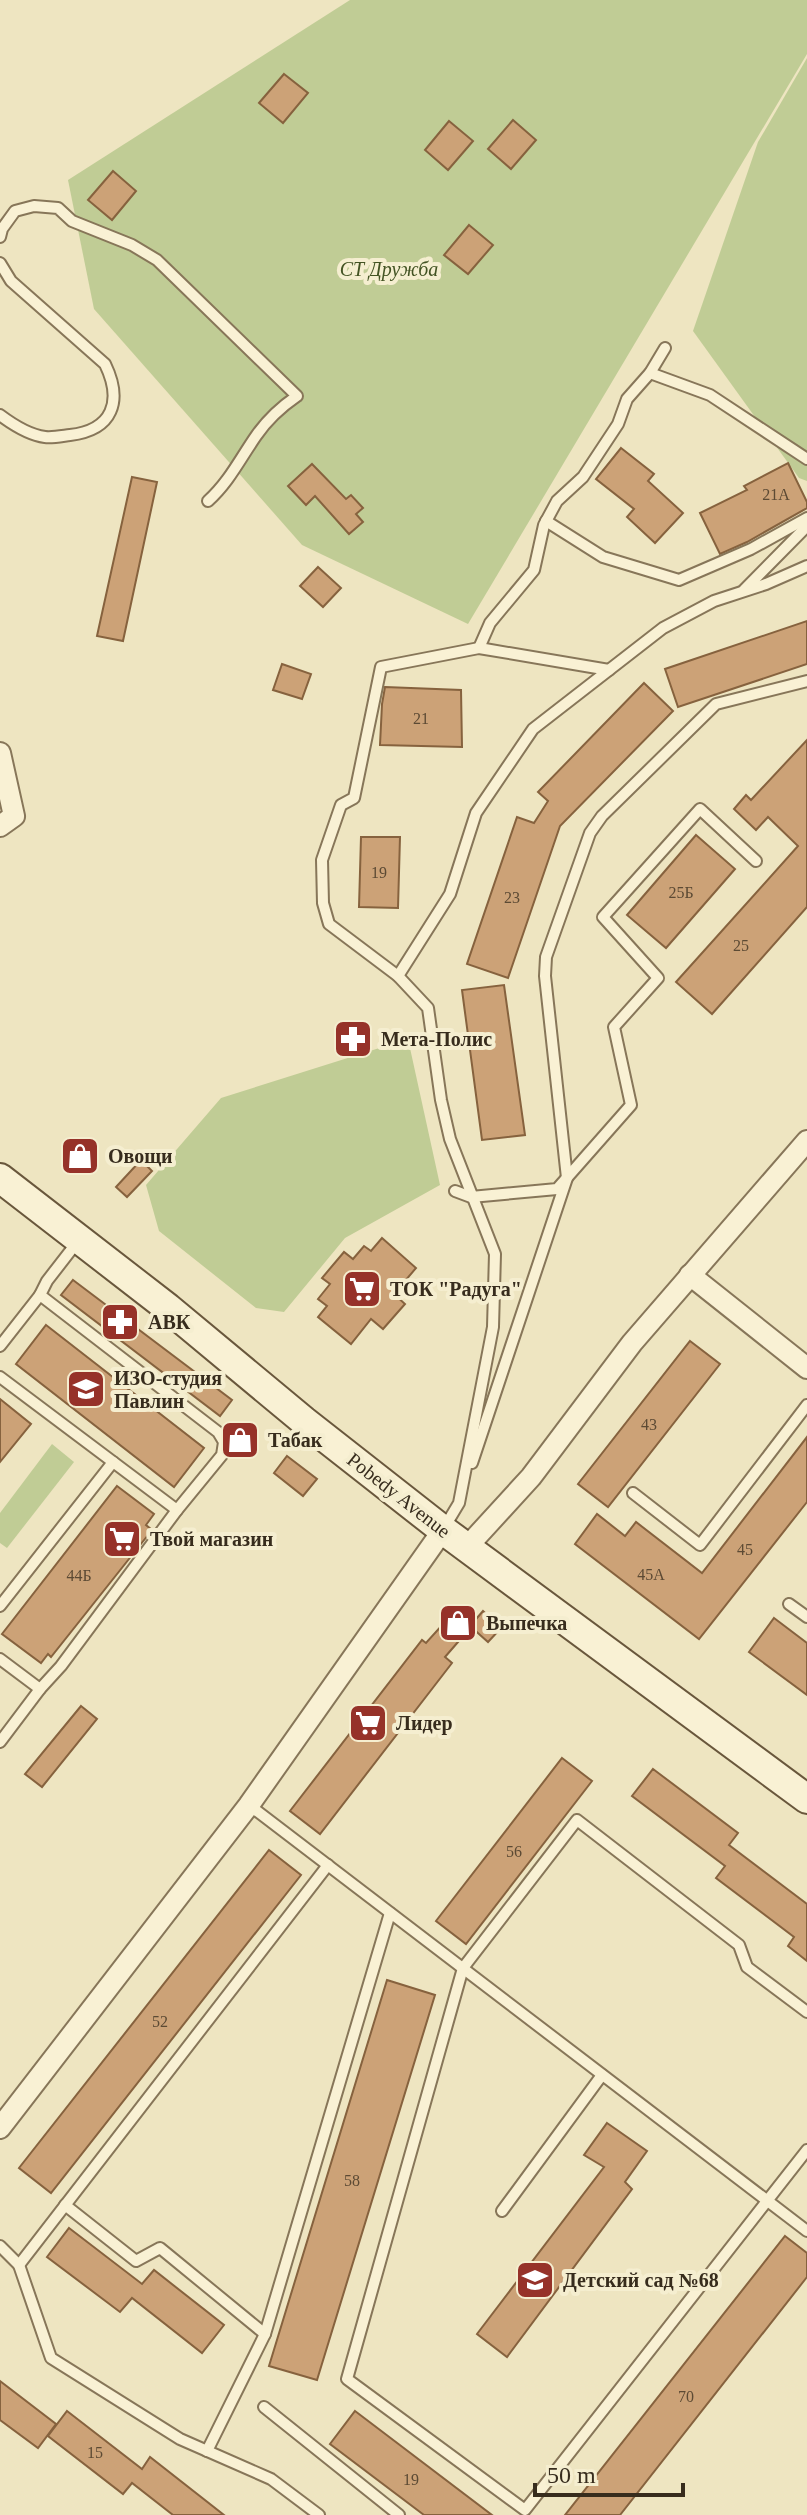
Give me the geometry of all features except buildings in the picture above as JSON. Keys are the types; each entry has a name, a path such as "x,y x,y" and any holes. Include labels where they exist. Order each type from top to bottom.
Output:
{"street":[{"path":"0,753 14,816 0,826"},
{"path":"467,1547 531,1477 632,1343 806,1145"},
{"name":"Pobedy Avenue","path":"0,1178 168,1308 304,1421 443,1530 807,1799"},
{"path":"690,1275 807,1368"},
{"path":"0,2128 249,1805 443,1530"}],"lane":[{"path":"0,237 15,211 34,206 58,208 72,221 132,245 157,260 297,396 279,409 256,435 224,487 208,501"},
{"path":"0,263 11,281 105,364 115,393 113,409 99,427 80,434 45,437 14,425 0,415"},
{"path":"479,648 490,623 534,570 546,521 557,501 583,477 595,460 618,424 627,399 650,373 665,348"},
{"path":"650,373 710,395 807,459"},
{"path":"546,521 603,557 679,580 751,549 807,518"},
{"path":"743,591 807,526"},
{"path":"398,976 450,894 476,813 533,729 663,628 714,601 807,566"},
{"path":"459,1503 493,1327 495,1254 450,1139 441,1100 428,1008 398,976 329,924 323,903 322,860 341,805 354,798 381,667 479,648 609,670"},
{"path":"443,1530 459,1503 567,1178 545,976 546,957 590,833 602,816 716,704 807,681"},
{"path":"455,1191 471,1197 557,1189 631,1105 614,1027 658,978 603,917 700,809 756,861"},
{"path":"0,1346 78,1241"},
{"path":"0,1742 224,1449 221,1436 40,1295"},
{"path":"0,1377 177,1510"},
{"path":"633,1493 700,1545 807,1405"},
{"path":"0,1606 113,1462"},
{"path":"789,1604 807,1617"},
{"path":"0,1659 40,1689"},
{"path":"249,1805 807,2231"},
{"path":"807,2012 747,1967 739,1945 577,1820 463,1968 347,2379 525,2510 807,2150"},
{"path":"19,2265 328,1865"},
{"path":"207,2451 265,2334 390,1913"},
{"path":"502,2211 602,2075"},
{"path":"65,2205 136,2261 160,2248 265,2334"},
{"path":"0,2246 19,2265 51,2358 180,2439 271,2479 319,2515"},
{"path":"264,2407 399,2515"}],"green space":[{"name":"СТ Дружба","path":"350,0 807,0 807,54 468,624 302,545 94,309 68,180"},
{"path":"807,58 807,481 799,478 693,331 758,142"},
{"path":"408,1039 440,1185 345,1238 284,1312 256,1308 159,1231 146,1185 221,1098"},
{"path":"52,1444 74,1462 7,1548 0,1543 0,1513"}],"place":[{"name":"Мета-Полис","path":"353,1039"},
{"name":"Овощи","path":"80,1156"},
{"name":"ТОК \"Радуга\"","path":"362,1289"},
{"name":"АВК","path":"120,1322"},
{"name":"ИЗО-студия Павлин","path":"86,1389"},
{"name":"Табак","path":"240,1440"},
{"name":"Твой магазин","path":"122,1539"},
{"name":"Выпечка","path":"458,1623"},
{"name":"Лидер","path":"368,1723"},
{"name":"Детский сад №68","path":"535,2280"}]}
